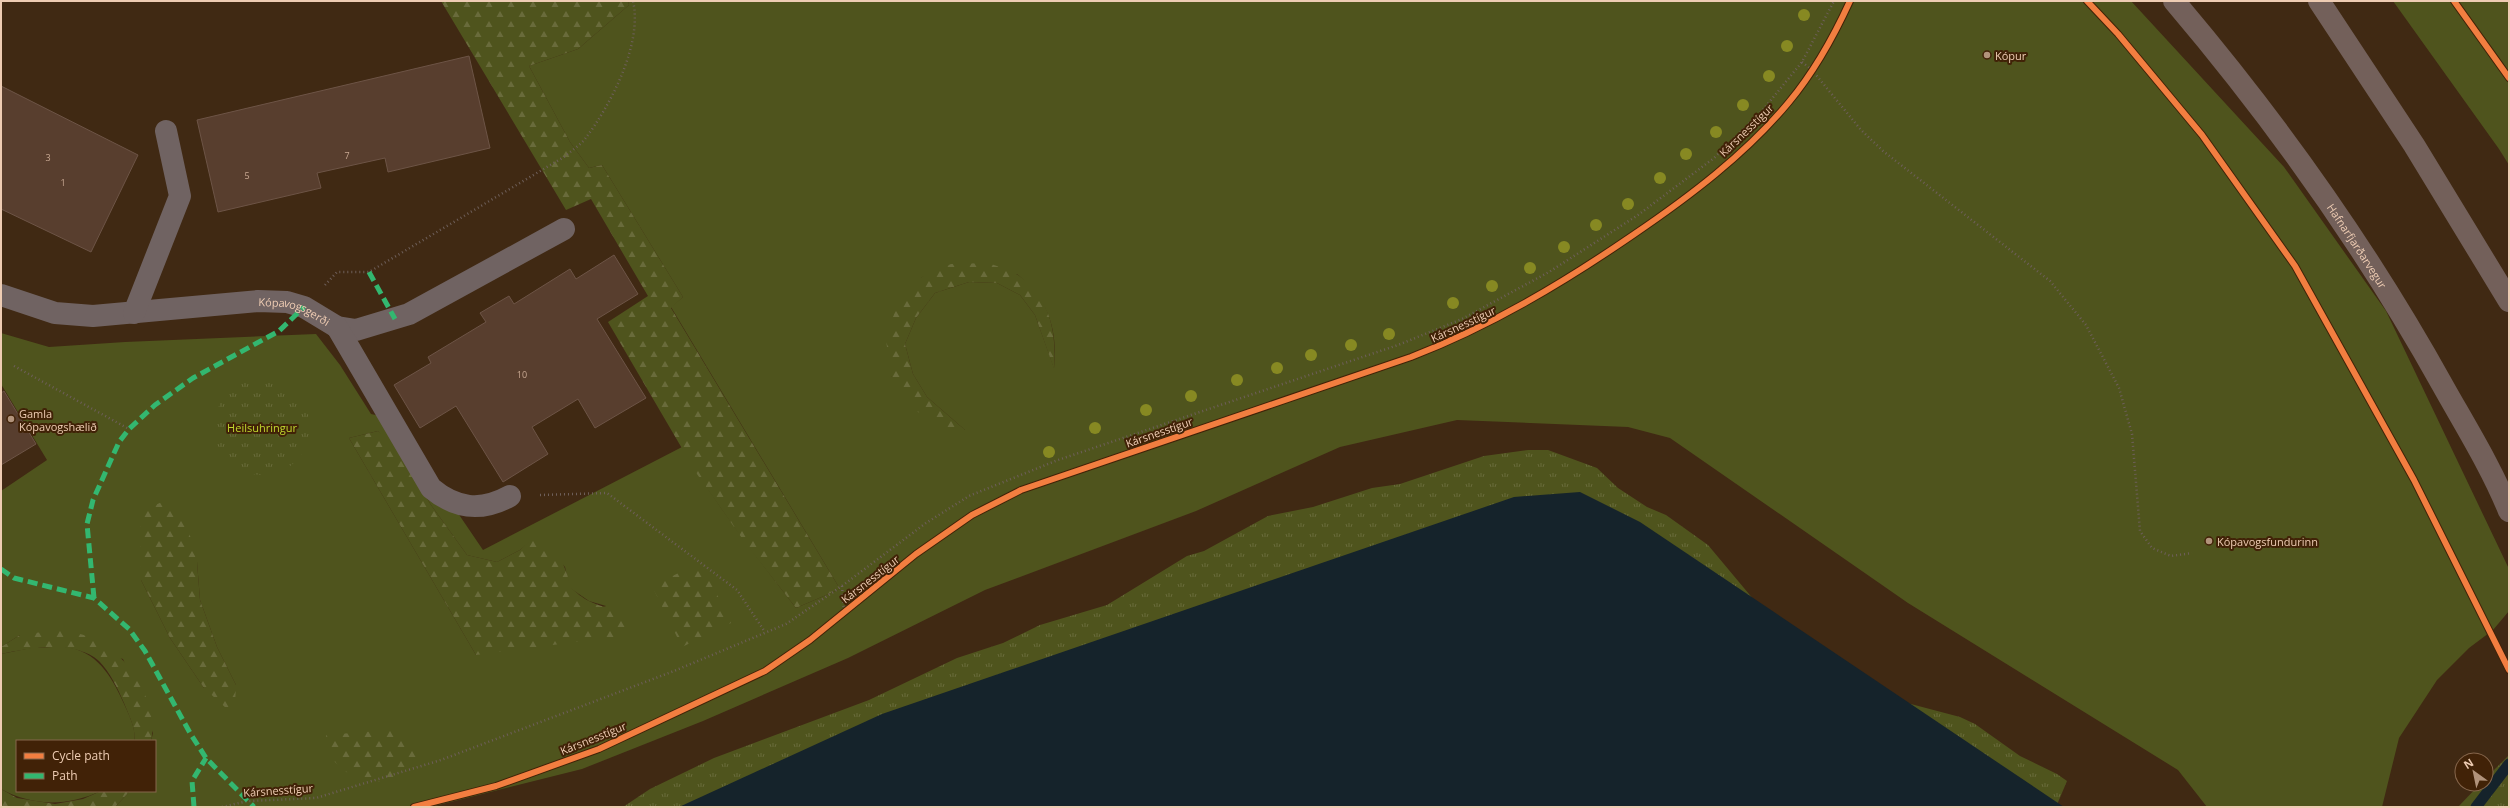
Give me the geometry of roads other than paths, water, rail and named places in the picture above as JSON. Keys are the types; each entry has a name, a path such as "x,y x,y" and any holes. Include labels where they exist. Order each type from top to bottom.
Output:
{"main road":[{"name":"Hafnarfjarðarvegur","path":"2174,1 2209,43 2341,218 2421,346 2497,482 2509,511"},
{"path":"2319,1 2414,145 2509,300"}],"street":[{"path":"134,313 180,196 166,132"},
{"name":"Kópavogsgerði","path":"1,295 55,313 93,316 273,301 298,304 337,327 356,330 370,328 409,314 564,229"},
{"path":"337,327 431,488 453,503 466,507 482,507 497,504 510,496"}],"waterway":[{"path":"2476,807 2509,764"}],"place":[{"name":"Kópur","path":"1987,55"},
{"name":"Gamla Kópavogshælið","path":"11,419"},
{"name":"Kópavogsfundurinn","path":"2209,541"}],"park label":[{"name":"Heilsuhringur","path":"262,427"}]}
